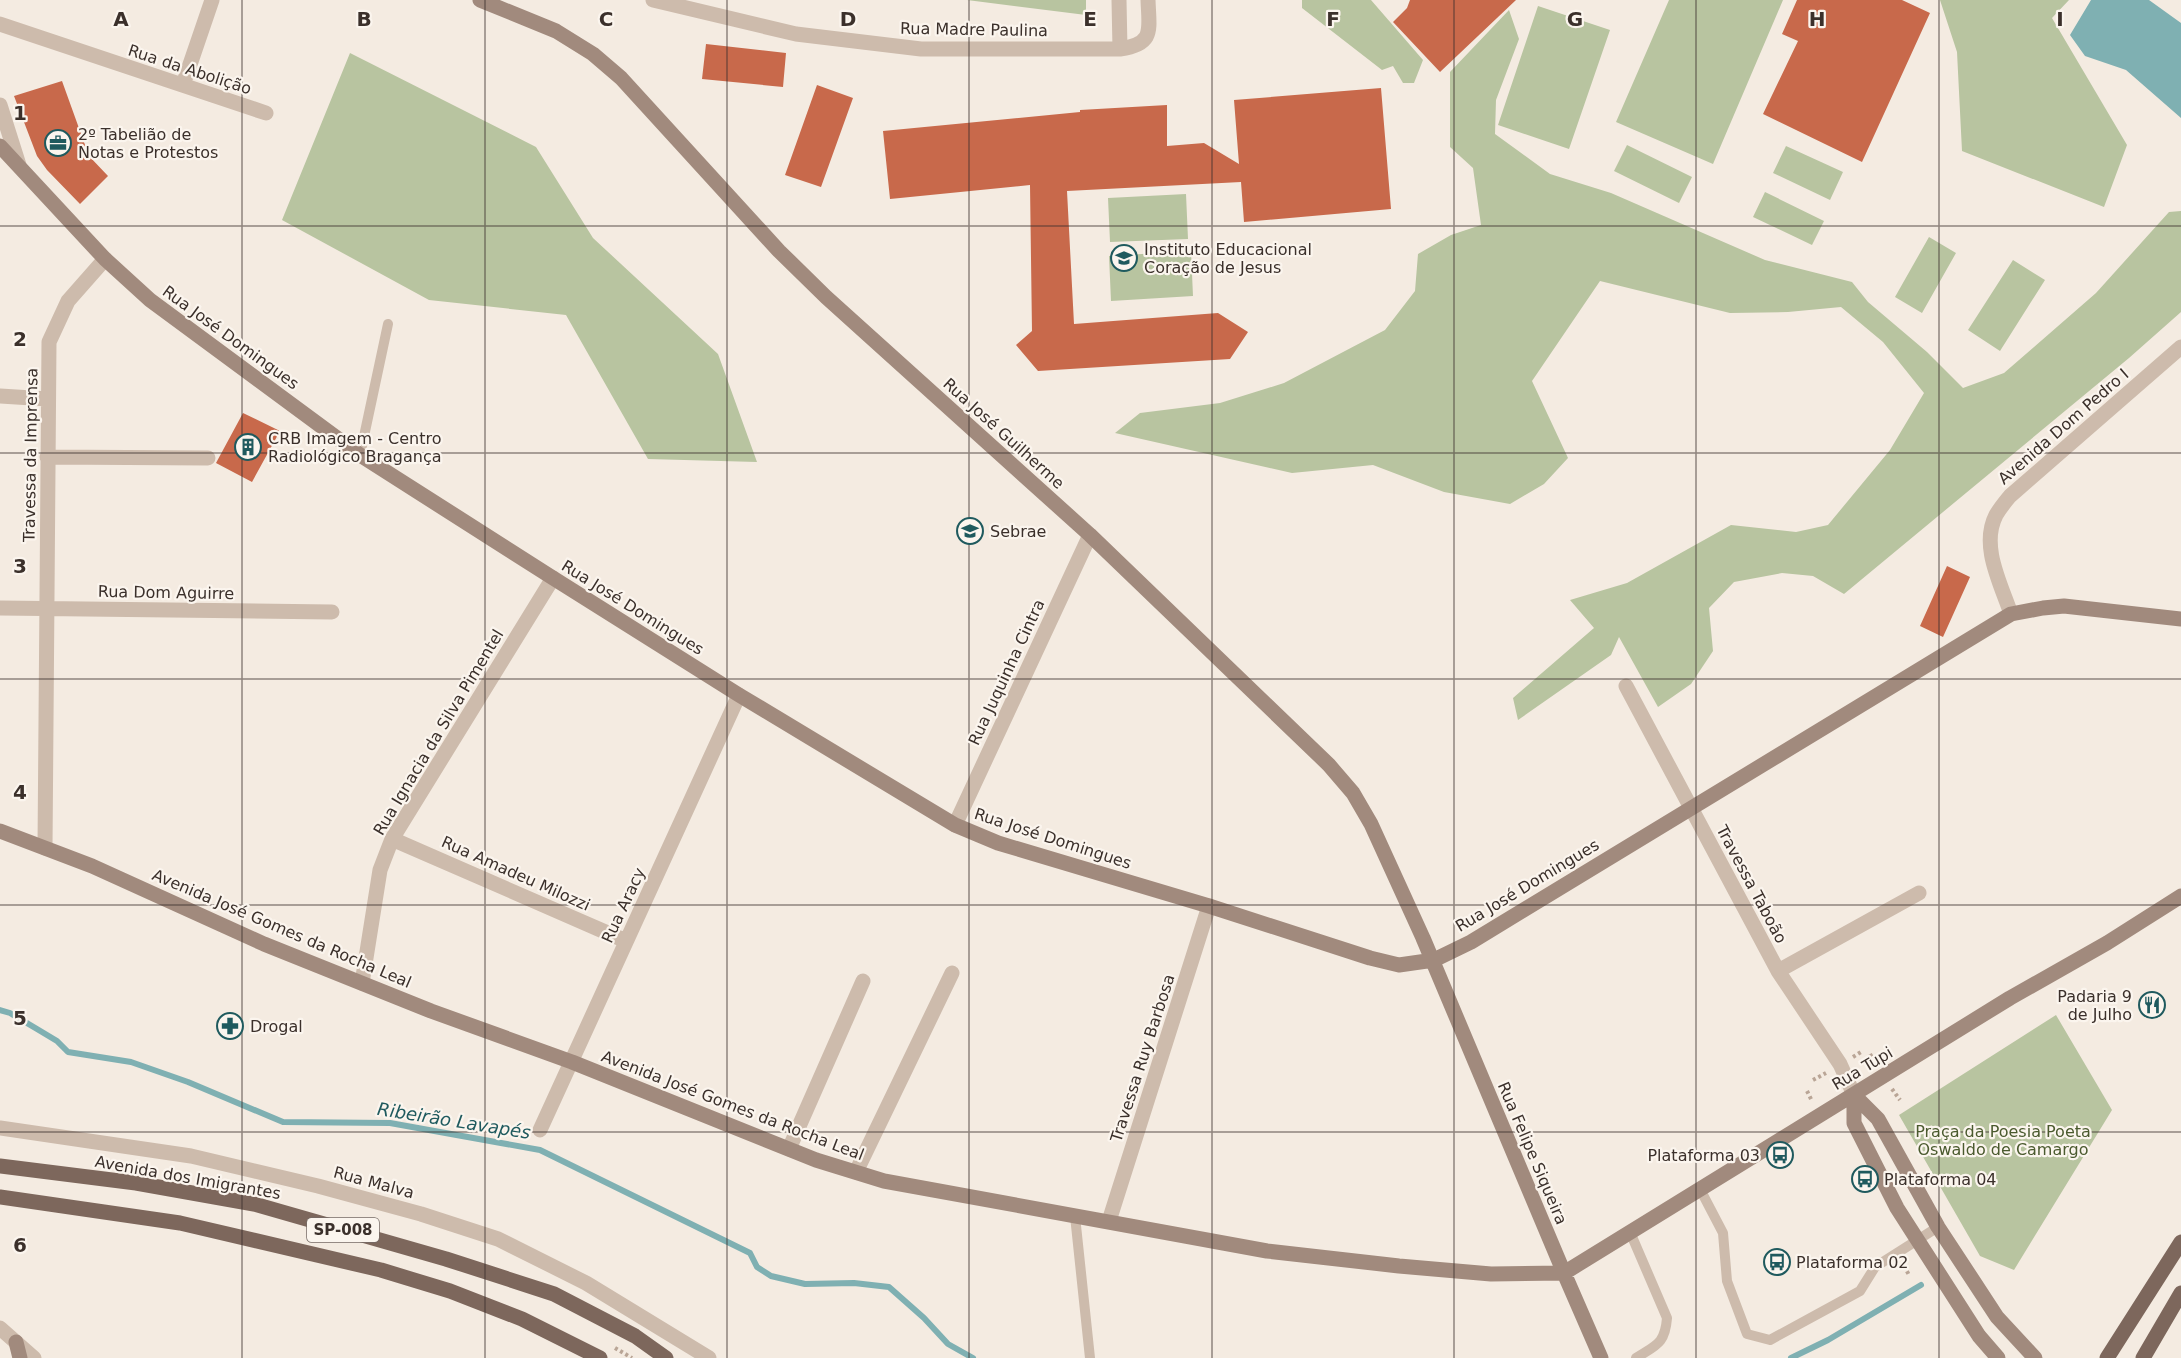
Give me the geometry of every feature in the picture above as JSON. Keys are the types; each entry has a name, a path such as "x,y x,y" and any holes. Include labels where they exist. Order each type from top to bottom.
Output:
{"main road":[{"name":"Avenida dos Imigrantes","path":"0,1166 135,1183 254,1204 446,1259 554,1294 635,1336 666,1358"},
{"name":"SP-008","path":"0,1197 180,1223 381,1270 450,1291 522,1319 600,1358"},
{"path":"2107,1358 2181,1242"},
{"path":"2143,1358 2181,1293"}],"street":[{"path":"183,85 212,0"},
{"name":"Rua José Guilherme","path":"480,0 556,31 600,60 621,78 779,251 826,297 1090,535 1329,765 1353,793 1371,824 1434,960"},
{"name":"Rua Madre Paulina","path":"653,0 796,34 921,49 1120,49 1137,46 1144,41 1149,29 1149,0"},
{"path":"1119,0 1120,49"},
{"name":"Rua da Abolição","path":"0,24 266,113"},
{"path":"0,105 19,165"},
{"name":"Rua José Domingues","path":"0,146 105,259 150,300 360,454 739,694 955,825 998,843 1399,965 1434,960 1471,942 2011,614 2064,606 2181,619"},
{"name":"Travessa da Imprensa","path":"45,848 49,342 68,301 105,259"},
{"name":"Avenida Dom Pedro I","path":"2011,614 1992,557 1990,534 1996,516 2010,495 2181,347"},
{"path":"0,396 48,399"},
{"path":"47,457 208,458"},
{"name":"Rua Juquinha Cintra","path":"955,825 1090,535"},
{"name":"Rua Ignacia da Silva Pimentel","path":"362,983 381,870 392,839 553,578"},
{"name":"Rua Dom Aguirre","path":"0,608 332,612"},
{"name":"Travessa Taboão","path":"1626,686 1778,971 1840,1064 1854,1095"},
{"name":"Rua Aracy","path":"540,1130 739,694"},
{"name":"Avenida José Gomes da Rocha Leal","path":"0,831 93,866 264,944 362,983 572,1062 789,1149 884,1181 1267,1251 1491,1274 1563,1273"},
{"name":"Rua Amadeu Milozzi","path":"392,839 626,940"},
{"path":"1778,971 1919,893"},
{"name":"Rua Tupi","path":"1563,1273 2010,998 2107,943 2181,896"},
{"name":"Travessa Ruy Barbosa","path":"1109,1221 1209,906"},
{"name":"Rua Felipe Siqueira","path":"1434,960 1563,1273 1601,1358"},
{"path":"856,1172 952,973"},
{"path":"789,1149 863,981"},
{"path":"1854,1095 1878,1119 1938,1227 1997,1317 2035,1358"},
{"path":"1854,1095 1854,1123 1857,1131 1897,1208 1979,1336 1998,1358"},
{"name":"Rua Malva","path":"0,1128 191,1156 318,1186 421,1214 498,1239 586,1283 709,1358"},
{"path":"0,1328 34,1358"},
{"path":"16,1342 20,1358"}],"lane":[{"path":"360,454 388,324"},
{"path":"1700,1189 1723,1233 1727,1281 1747,1334 1770,1340 1860,1292 1875,1267 1938,1227"},
{"path":"1075,1216 1090,1358"},
{"path":"1630,1232 1667,1318 1666,1333 1658,1344 1636,1358"}],"green space":[{"path":"967,0 1086,0 1086,15"},
{"path":"1302,0 1371,0 1423,60 1414,83 1403,83 1393,66 1382,70 1302,8"},
{"path":"1669,0 1783,0 1713,164 1616,122"},
{"path":"1940,0 2069,0 2052,18 2127,145 2104,207 1962,151 1957,52"},
{"path":"1538,6 1610,30 1569,149 1498,125"},
{"path":"1509,10 1519,39 1496,100 1495,134 1550,174 1611,193 1765,260 1852,282 1868,302 1927,352 1963,388 2004,373 2096,293 2169,212 2181,211 2181,312 2129,358 1844,594 1813,576 1782,573 1734,582 1709,608 1713,651 1691,684 1658,707 1619,637 1611,655 1518,720 1513,698 1594,628 1570,600 1627,583 1731,525 1796,532 1828,525 1890,450 1924,393 1883,342 1841,307 1788,312 1730,313 1600,281 1532,381 1568,458 1544,484 1510,504 1444,492 1373,465 1292,473 1115,433 1140,413 1220,403 1284,383 1385,330 1415,291 1418,254 1451,235 1481,225 1473,168 1450,147 1450,72"},
{"path":"350,53 536,147 593,238 718,354 757,462 648,459 566,315 429,300 282,220"},
{"path":"1627,145 1692,177 1679,203 1614,171"},
{"path":"1786,146 1843,172 1830,200 1773,173"},
{"path":"1765,192 1824,221 1812,245 1753,217"},
{"path":"1186,194 1188,239 1110,242 1108,198"},
{"path":"1929,237 1956,253 1922,313 1895,297"},
{"path":"1191,251 1193,296 1111,301 1109,256"},
{"path":"2013,260 2045,280 2000,351 1968,330"},
{"name":"Praça da Poesia Poeta Oswaldo de Camargo","path":"2056,1015 2112,1110 2014,1270 1980,1256 1899,1115"}],"water":[{"path":"2091,0 2149,0 2181,23 2181,118 2126,70 2085,56 2070,35"}],"building":[{"path":"1410,0 1516,0 1440,72 1393,22 1407,8"},
{"path":"1797,0 1902,0 1930,13 1862,162 1763,114 1798,41 1782,34"},
{"path":"706,44 786,53 783,87 702,79"},
{"name":"2º Tabelião de Notas e Protestos","path":"62,81 89,156 108,176 80,204 47,170 37,156 14,96"},
{"path":"817,85 853,98 821,187 785,175"},
{"path":"1381,88 1391,209 1244,222 1241,182 1067,191 1074,324 1218,313 1248,332 1230,359 1038,371 1016,345 1032,331 1030,185 890,199 883,131 1080,112 1080,110 1167,105 1167,146 1204,143 1239,164 1234,100"},
{"name":"CRB Imagem - Centro Radiológico Bragança","path":"243,413 280,431 252,482 216,463"},
{"path":"1947,566 1970,577 1943,637 1920,626"}],"waterway":[{"name":"Ribeirão Lavapés","path":"0,1010 10,1013 57,1041 68,1052 131,1062 188,1082 283,1122 390,1123 540,1150 750,1253 757,1267 771,1276 805,1284 854,1283 889,1287 924,1318 948,1344 973,1358"},
{"name":"Ribeirão Lavapés","path":"1791,1358 1828,1340 1921,1285"}],"place":[{"name":"2º Tabelião de Notas e Protestos","path":"58,143"},
{"name":"Instituto Educacional Coração de Jesus","path":"1124,258"},
{"name":"CRB Imagem - Centro Radiológico Bragança","path":"248,447"},
{"name":"Sebrae","path":"970,531"},
{"name":"Padaria 9 de Julho","path":"2152,1005"},
{"name":"Drogal","path":"230,1026"},
{"name":"Plataforma 03","path":"1780,1155"},
{"name":"Plataforma 04","path":"1865,1179"},
{"name":"Plataforma 02","path":"1777,1262"}]}
